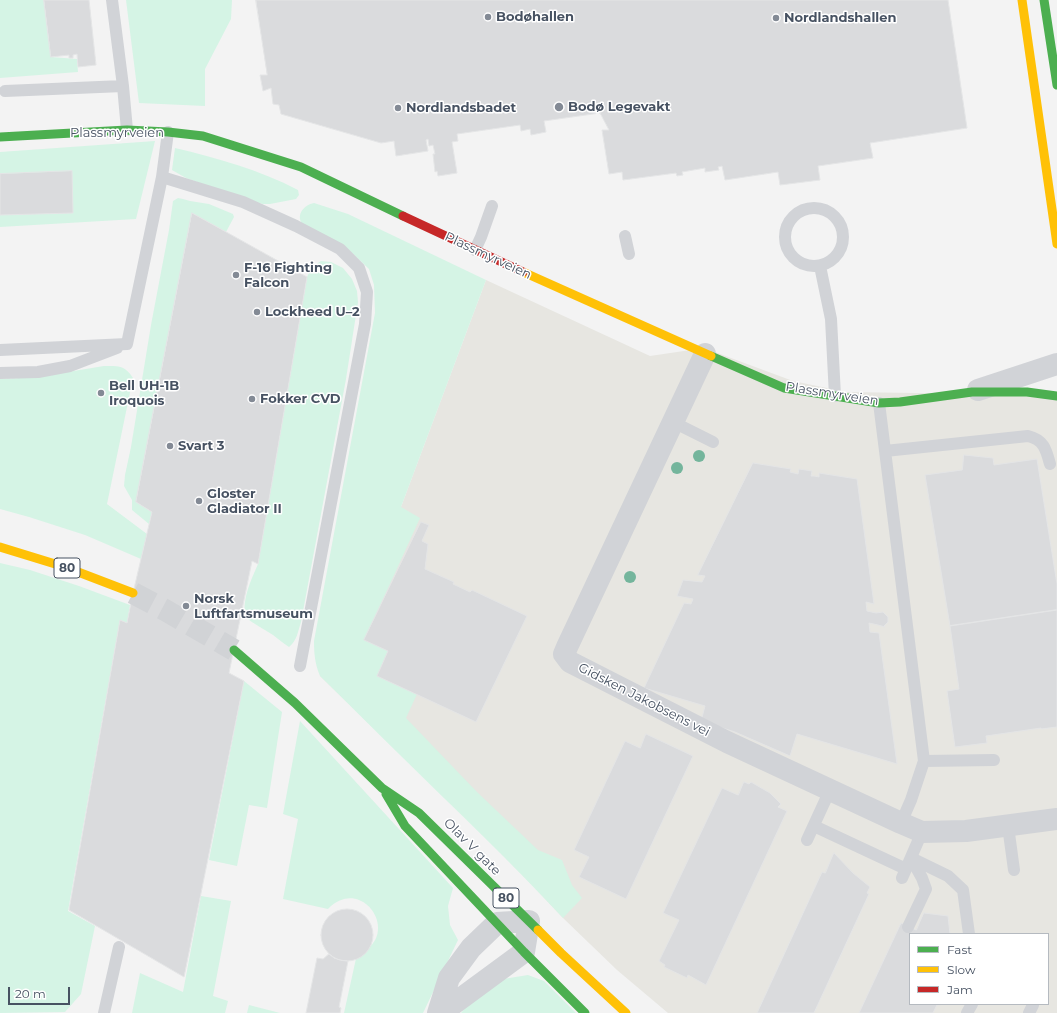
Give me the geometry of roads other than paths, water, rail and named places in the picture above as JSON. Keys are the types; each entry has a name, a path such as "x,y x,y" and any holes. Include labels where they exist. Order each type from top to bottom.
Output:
{"main road":[{"path":"1022,0 1057,244"},
{"path":"1044,0 1057,85"},
{"name":"Plassmyrveien","path":"0,137 127,130 168,132 203,136 301,167 475,250 784,388 879,403 900,402 972,392 1027,392 1057,396"},
{"name":"80","path":"0,547 65,567 133,593"},
{"name":"Olav V gate","path":"234,650 295,703 382,788 419,813 561,953 626,1013"},
{"name":"Olav V gate","path":"382,788 405,826 524,952 585,1013"}],"street":[{"name":"Gidsken Jakobsens vei","path":"705,354 566,646 564,654 570,662 727,742 922,832 966,831 1057,819"},
{"name":"Plassmyrveien","path":"972,392 1057,364"},
{"path":"529,921 524,952 440,1013 449,978 471,948 497,923 529,921"}],"lane":[{"path":"112,0 124,86 127,130"},
{"path":"6,91 124,86"},
{"path":"127,344 162,177 168,132"},
{"path":"162,177 243,202 296,226 340,250 359,268 368,292 365,324 300,666"},
{"path":"475,250 492,206"},
{"path":"818,208 833,216 839,223 842,232 840,250 827,263 820,266 810,266 793,258 785,241 785,231 788,223 795,215 802,211 818,208"},
{"path":"625,236 629,254"},
{"path":"820,266 831,319 835,396"},
{"path":"0,350 127,344"},
{"path":"0,373 38,372 70,366 127,344"},
{"path":"879,403 924,761 902,823"},
{"path":"673,422 713,442"},
{"path":"885,451 1028,436 1035,438 1045,447 1050,464"},
{"path":"924,761 994,760"},
{"path":"807,840 830,790"},
{"path":"814,826 906,868 922,878 926,889 908,927"},
{"path":"1008,826 1014,870"},
{"path":"906,868 922,832"},
{"path":"906,868 948,876 963,890 968,933"},
{"path":"104,1013 119,947"}],"tunnel":[{"path":"133,593 234,650"}],"place":[{"name":"Bodøhallen","path":"488,17"},
{"name":"Nordlandshallen","path":"776,18"},
{"name":"Bodø Legevakt","path":"559,107"},
{"name":"Nordlandsbadet","path":"398,108"},
{"name":"F-16 Fighting Falcon","path":"236,275"},
{"name":"Lockheed U–2","path":"257,312"},
{"name":"Bell UH-1B Iroquois","path":"101,393"},
{"name":"Fokker CVD","path":"252,399"},
{"name":"Svart 3","path":"170,446"},
{"name":"Gloster Gladiator II","path":"199,501"},
{"name":"Norsk Luftfartsmuseum","path":"186,606"}]}
